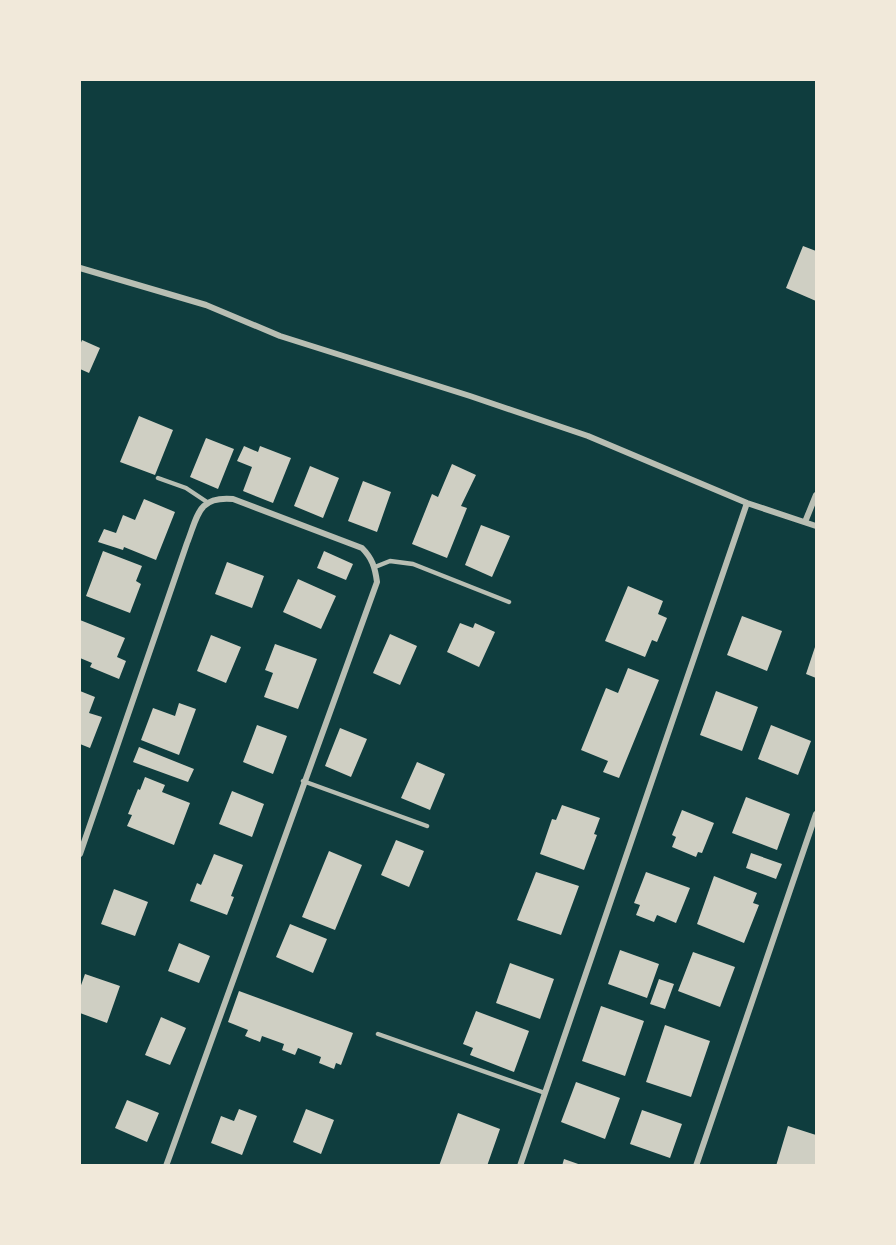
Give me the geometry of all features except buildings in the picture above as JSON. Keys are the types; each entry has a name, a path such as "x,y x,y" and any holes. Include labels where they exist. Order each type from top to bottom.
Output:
{"street":[{"path":"80,268 206,306 280,336 588,436 747,503 816,526"},
{"path":"805,522 816,495"},
{"path":"80,854 198,514 207,502 221,498 233,499 362,548 370,556 375,567 377,582 303,781 166,1166"},
{"path":"520,1166 747,503"},
{"path":"696,1166 816,814"}],"lane":[{"path":"158,478 186,488 207,502"},
{"path":"375,567 390,561 413,564 509,602"},
{"path":"303,781 427,826"},
{"path":"378,1034 545,1093"}]}
